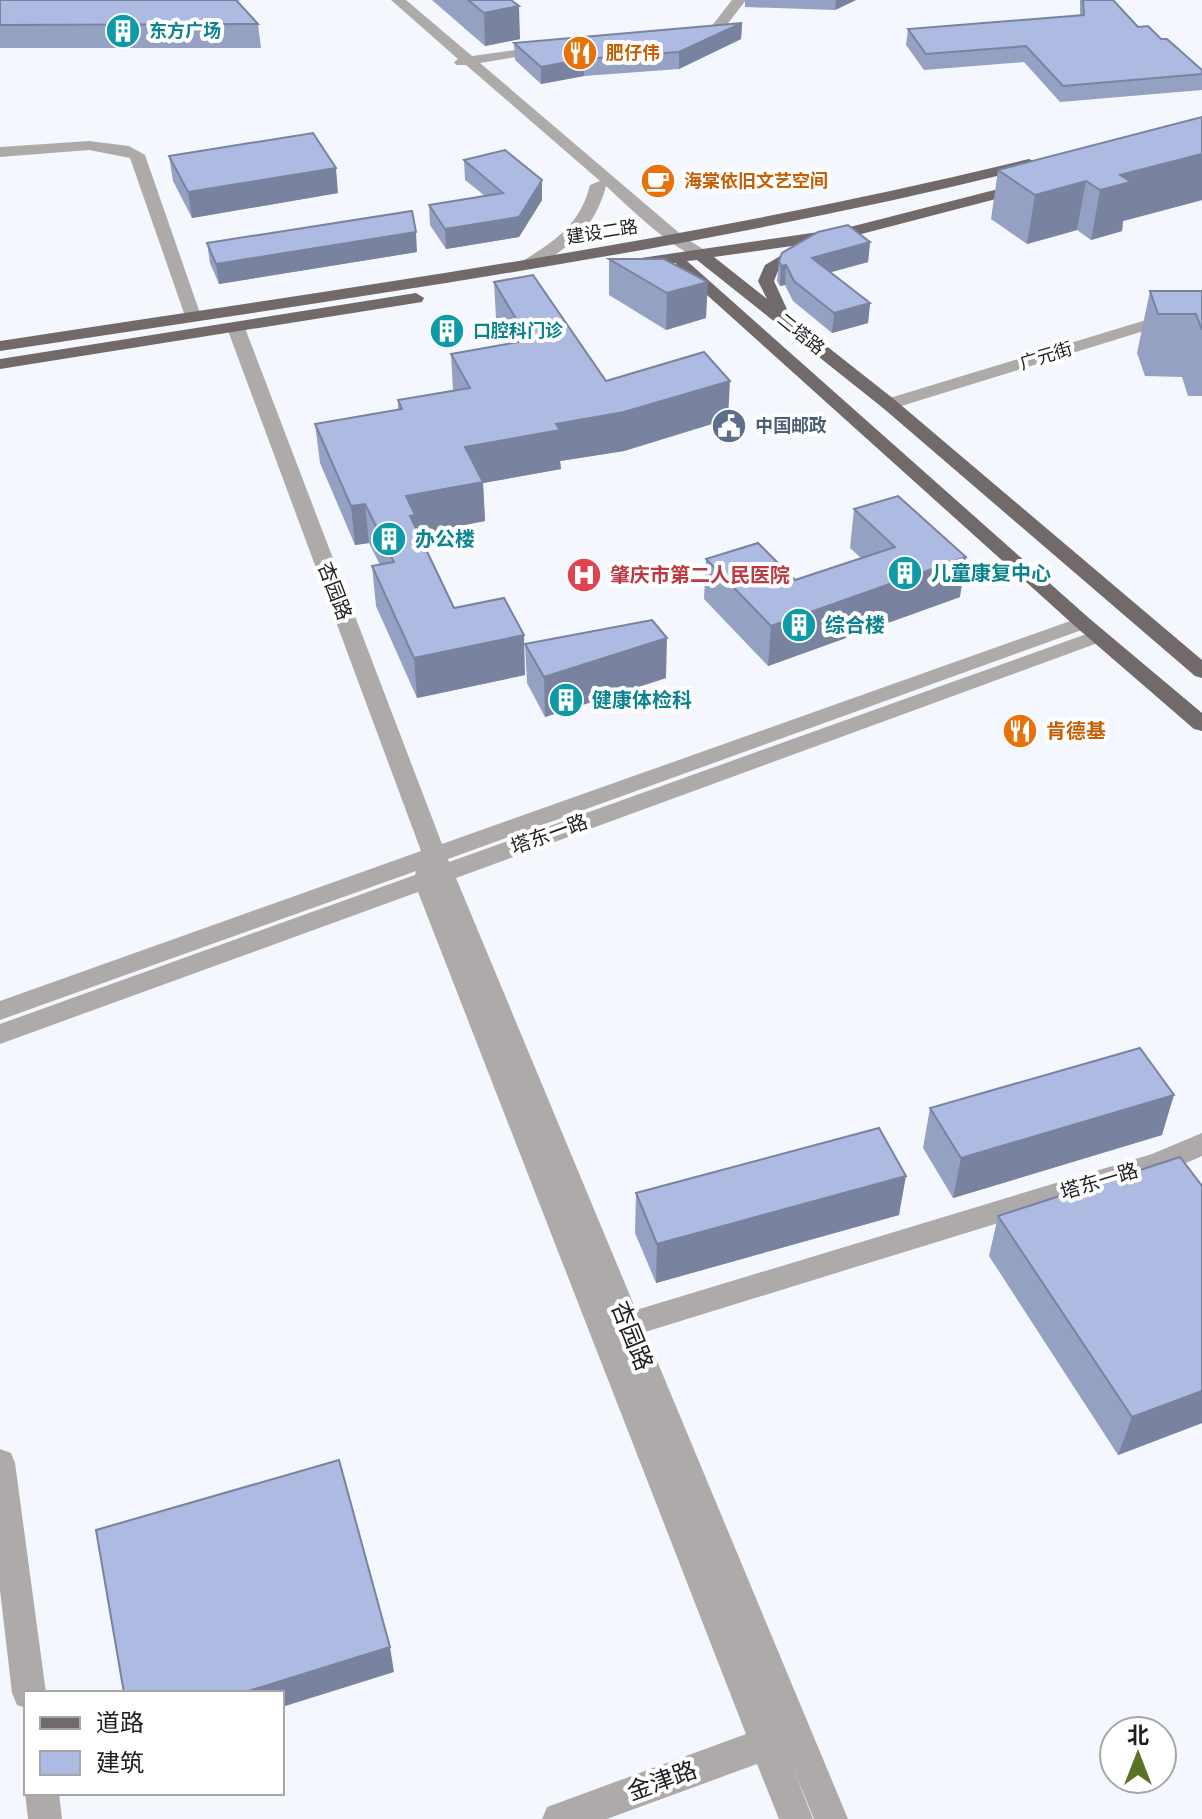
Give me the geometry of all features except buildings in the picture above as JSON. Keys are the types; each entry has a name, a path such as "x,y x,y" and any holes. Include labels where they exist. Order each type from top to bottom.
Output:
{"main road":[{"name":"建设二路","path":"0,346 678,240 901,198 1051,158"},
{"name":"建设二路","path":"0,364 601,268 846,233 1037,184"},
{"path":"901,198 900,204 917,214"},
{"path":"787,322 766,281 771,268 799,250 846,233"},
{"name":"二塔路","path":"700,254 889,404 1202,671"},
{"name":"二塔路","path":"675,258 1091,630 1202,724"},
{"path":"601,268 658,280"},
{"path":"682,288 728,308"}],"street":[{"name":"二塔路","path":"380,0 462,62 678,240 700,254"},
{"name":"二塔路","path":"398,0 675,258"},
{"path":"681,38 711,36 739,0"},
{"path":"462,62 561,47"},
{"path":"0,152 104,145 124,147 137,155 193,316"},
{"path":"527,265 585,224 594,205 598,185"},
{"name":"广元街","path":"889,404 1202,308"},
{"name":"杏园路","path":"236,328 433,868 796,1819"},
{"name":"塔东一路","path":"0,1034 433,868 1091,630"},
{"name":"杏园路","path":"433,868 628,1325 831,1819"},
{"name":"塔东一路","path":"0,1011 334,893 433,868"},
{"name":"塔东一路","path":"628,1325 1168,1173 1202,1144"},
{"path":"0,1463 29,1691"},
{"name":"金津路","path":"559,1819 766,1744"},
{"path":"42,1795 45,1819"}],"place":[{"name":"东方广场","path":"123,31"},
{"name":"肥仔伟","path":"580,53"},
{"name":"海棠依旧文艺空间","path":"658,181"},
{"name":"口腔科门诊","path":"447,331"},
{"name":"中国邮政","path":"729,426"},
{"name":"办公楼","path":"389,539"},
{"name":"儿童康复中心","path":"905,573"},
{"name":"肇庆市第二人民医院","path":"584,575"},
{"name":"综合楼","path":"799,625"},
{"name":"健康体检科","path":"566,700"},
{"name":"肯德基","path":"1020,731"}]}
